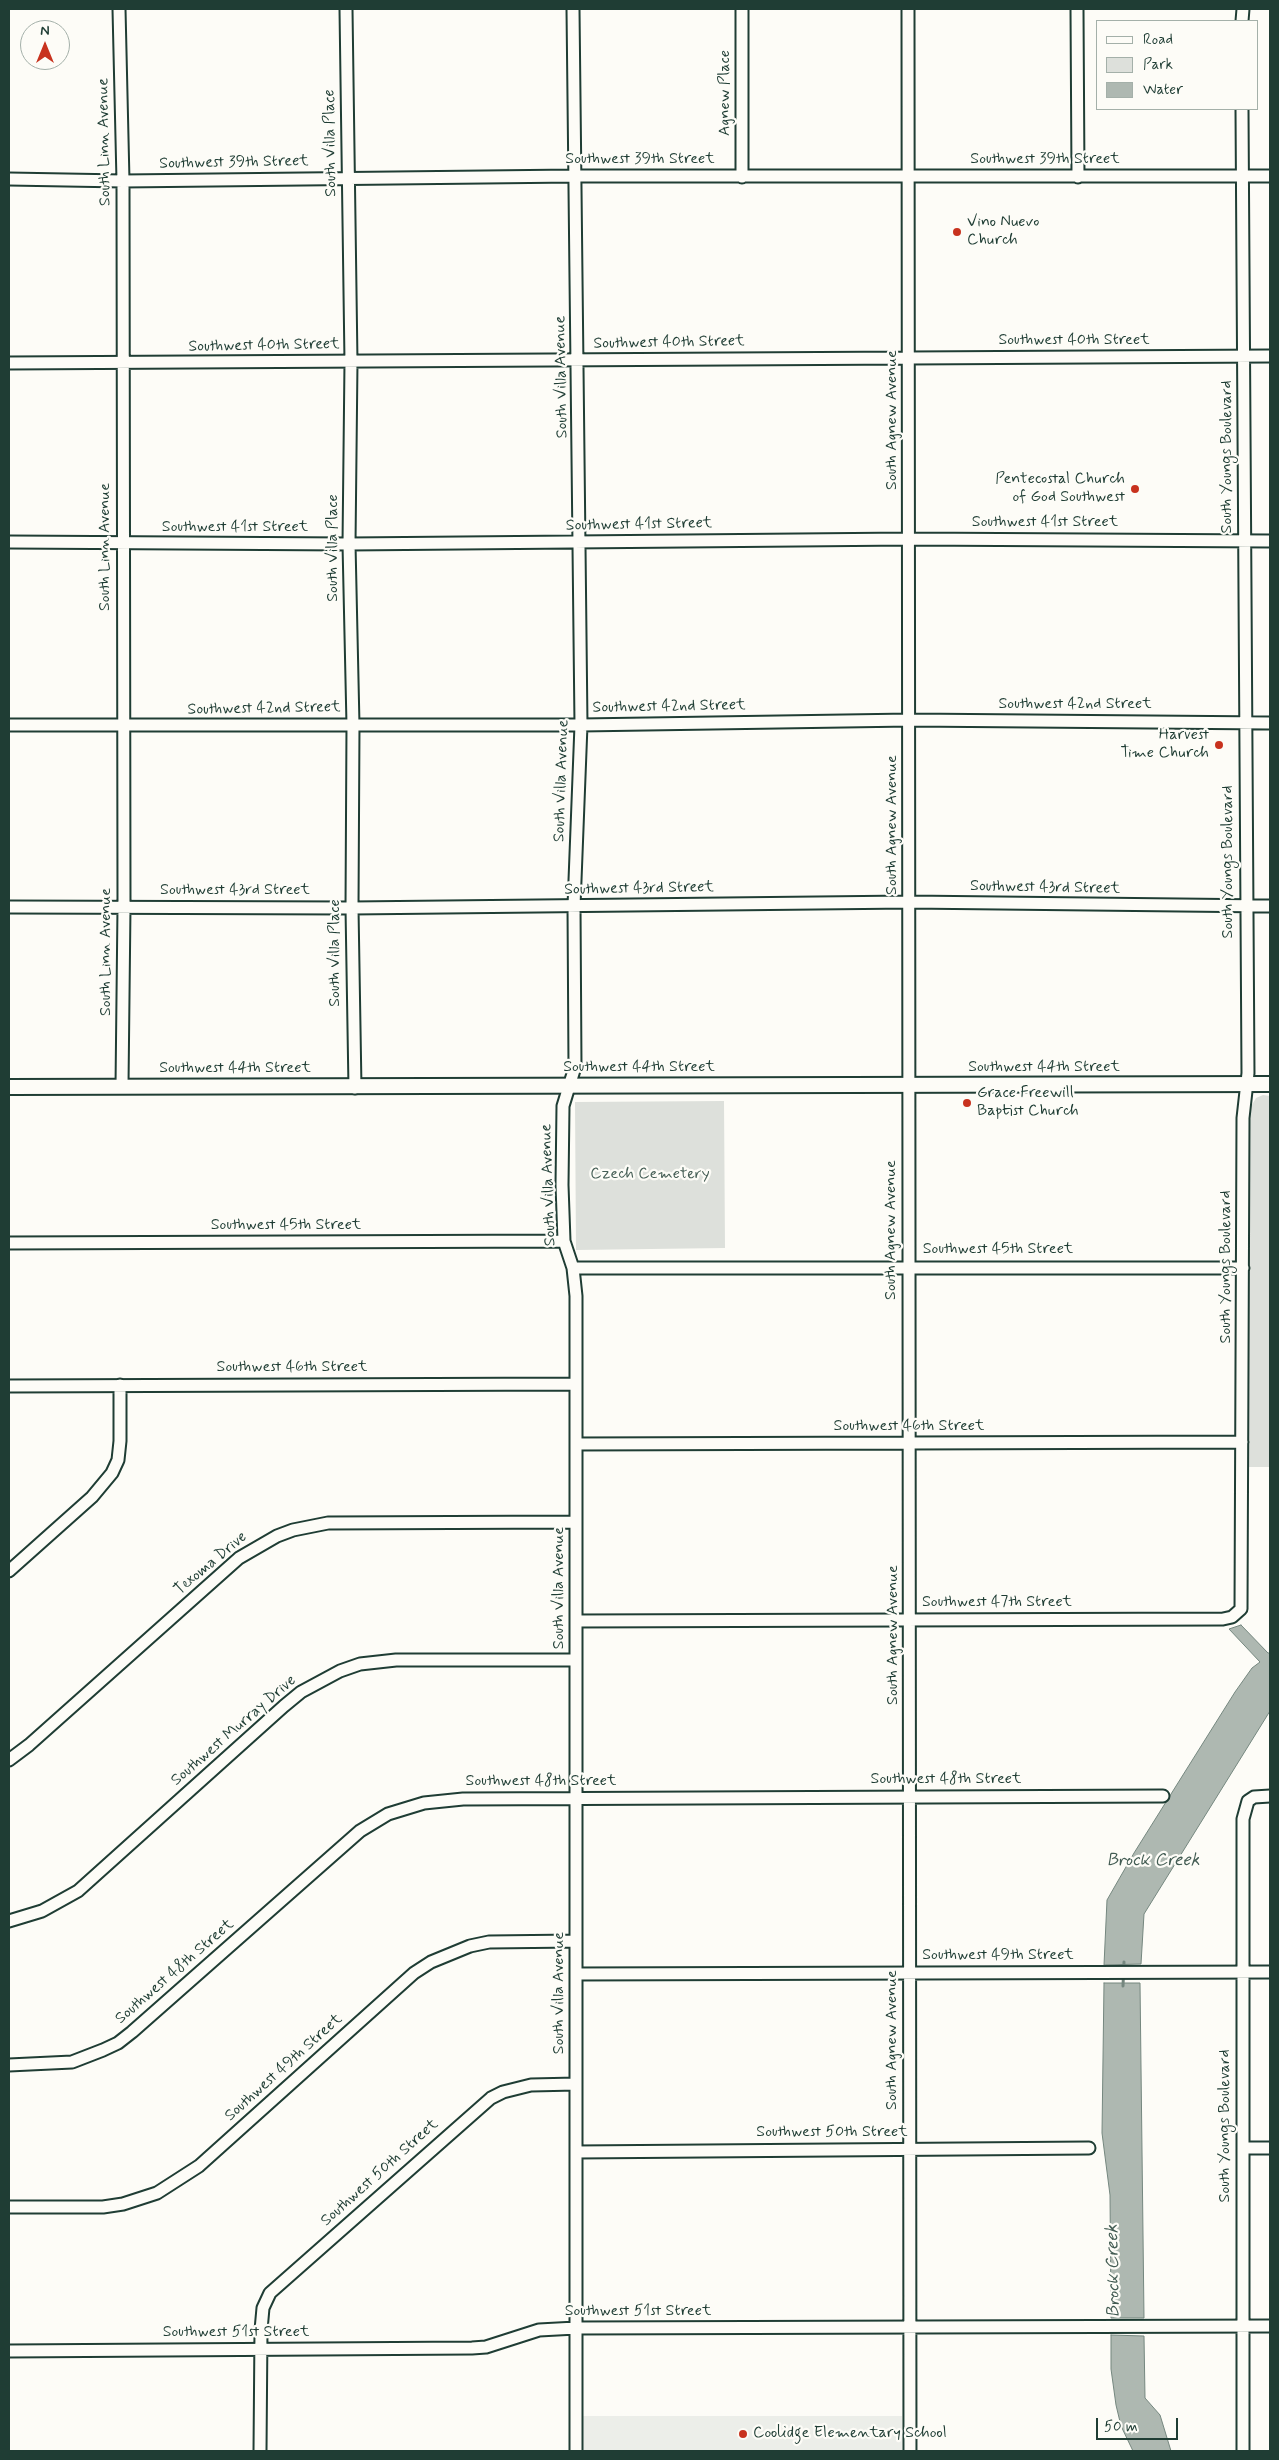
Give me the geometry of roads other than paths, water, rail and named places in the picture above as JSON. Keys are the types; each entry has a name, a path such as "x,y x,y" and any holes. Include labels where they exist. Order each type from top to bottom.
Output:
{"main road":[{"name":"Southwest 44th Street","path":"9,1086 355,1088 1270,1084"}],"street":[{"name":"South Linn Avenue","path":"119,9 123,181 124,907 122,1086"},
{"name":"South Villa Place","path":"346,9 351,362 349,544 353,725 352,908 355,1088"},
{"name":"South Villa Avenue","path":"573,9 581,725 574,906 575,1067 563,1106 564,1241 573,1268 576,1296 576,2451"},
{"name":"Agnew Place","path":"742,9 742,177"},
{"name":"South Agnew Avenue","path":"908,9 910,2451"},
{"path":"1077,9 1078,177"},
{"name":"South Youngs Boulevard","path":"1238,1614 1242,1601 1243,1118 1247,1084 1242,110"},
{"name":"Southwest 39th Street","path":"9,179 123,181 574,176 1270,176"},
{"name":"Southwest 40th Street","path":"9,363 122,364 1270,356"},
{"name":"Southwest 41st Street","path":"9,542 349,544 909,539 1270,541"},
{"name":"Southwest 42nd Street","path":"9,725 123,727 581,725 910,720 1270,723"},
{"name":"Southwest 43rd Street","path":"9,907 352,908 909,902 1270,906"},
{"name":"Southwest 45th Street","path":"9,1243 564,1241"},
{"name":"Southwest 45th Street","path":"573,1268 909,1266 1243,1268"},
{"name":"Southwest 46th Street","path":"9,1386 576,1384"},
{"path":"9,1572 92,1498 112,1473 118,1460 120,1441 120,1385"},
{"name":"Southwest 46th Street","path":"576,1444 1242,1442"},
{"name":"Texoma Drive","path":"9,1760 29,1745 239,1558 276,1536 293,1530 328,1523 576,1522"},
{"name":"Southwest 47th Street","path":"576,1621 1223,1619 1238,1614"},
{"name":"Southwest Murray Drive","path":"9,1921 42,1911 78,1891 284,1706 301,1692 340,1671 360,1664 396,1660 576,1660"},
{"name":"Southwest 48th Street","path":"9,2065 72,2062 118,2043 367,1826 388,1814 424,1803 443,1800 576,1798 1163,1796"},
{"name":"South Youngs Boulevard","path":"1243,2451 1243,1819 1248,1801 1254,1797 1270,1796"},
{"name":"Southwest 49th Street","path":"9,2207 102,2207 123,2204 157,2193 199,2166 414,1973 431,1962 470,1946 489,1942 576,1941"},
{"name":"Southwest 49th Street","path":"576,1974 791,1975 909,1972 1270,1972"},
{"name":"Southwest 50th Street","path":"260,2349 263,2308 270,2293 474,2111 491,2098 515,2088 531,2084 576,2084"},
{"name":"Southwest 50th Street","path":"576,2152 1089,2148"},
{"path":"1243,2148 1270,2148"},
{"name":"Southwest 51st Street","path":"9,2350 472,2348 486,2347 539,2330 576,2328 1270,2326"},
{"path":"260,2349 260,2451"}],"water":[{"name":"Brock Creek","path":"1241,1625 1270,1653 1270,1711 1144,1914 1141,1964 1104,1965 1107,1900 1134,1853 1235,1692 1252,1668 1260,1662 1229,1629"},
{"name":"Brock Creek","path":"1104,1983 1140,1983 1144,2318 1111,2318 1110,2195 1102,2133"},
{"name":"Brock Creek","path":"1111,2335 1144,2336 1145,2398 1160,2415 1171,2451 1133,2451 1121,2426 1116,2405 1111,2369"}],"waterway":[{"name":"Brock Creek","path":"1123,1986 1124,1962"}],"place":[{"name":"Vino Nuevo Church","path":"957,232"},
{"name":"Pentecostal Church of God Southwest","path":"1135,489"},
{"name":"Harvest Time Church","path":"1219,745"},
{"name":"Grace Freewill Baptist Church","path":"967,1103"},
{"name":"Coolidge Elementary School","path":"743,2434"}],"park label":[{"name":"Czech Cemetery","path":"650,1175"}]}
